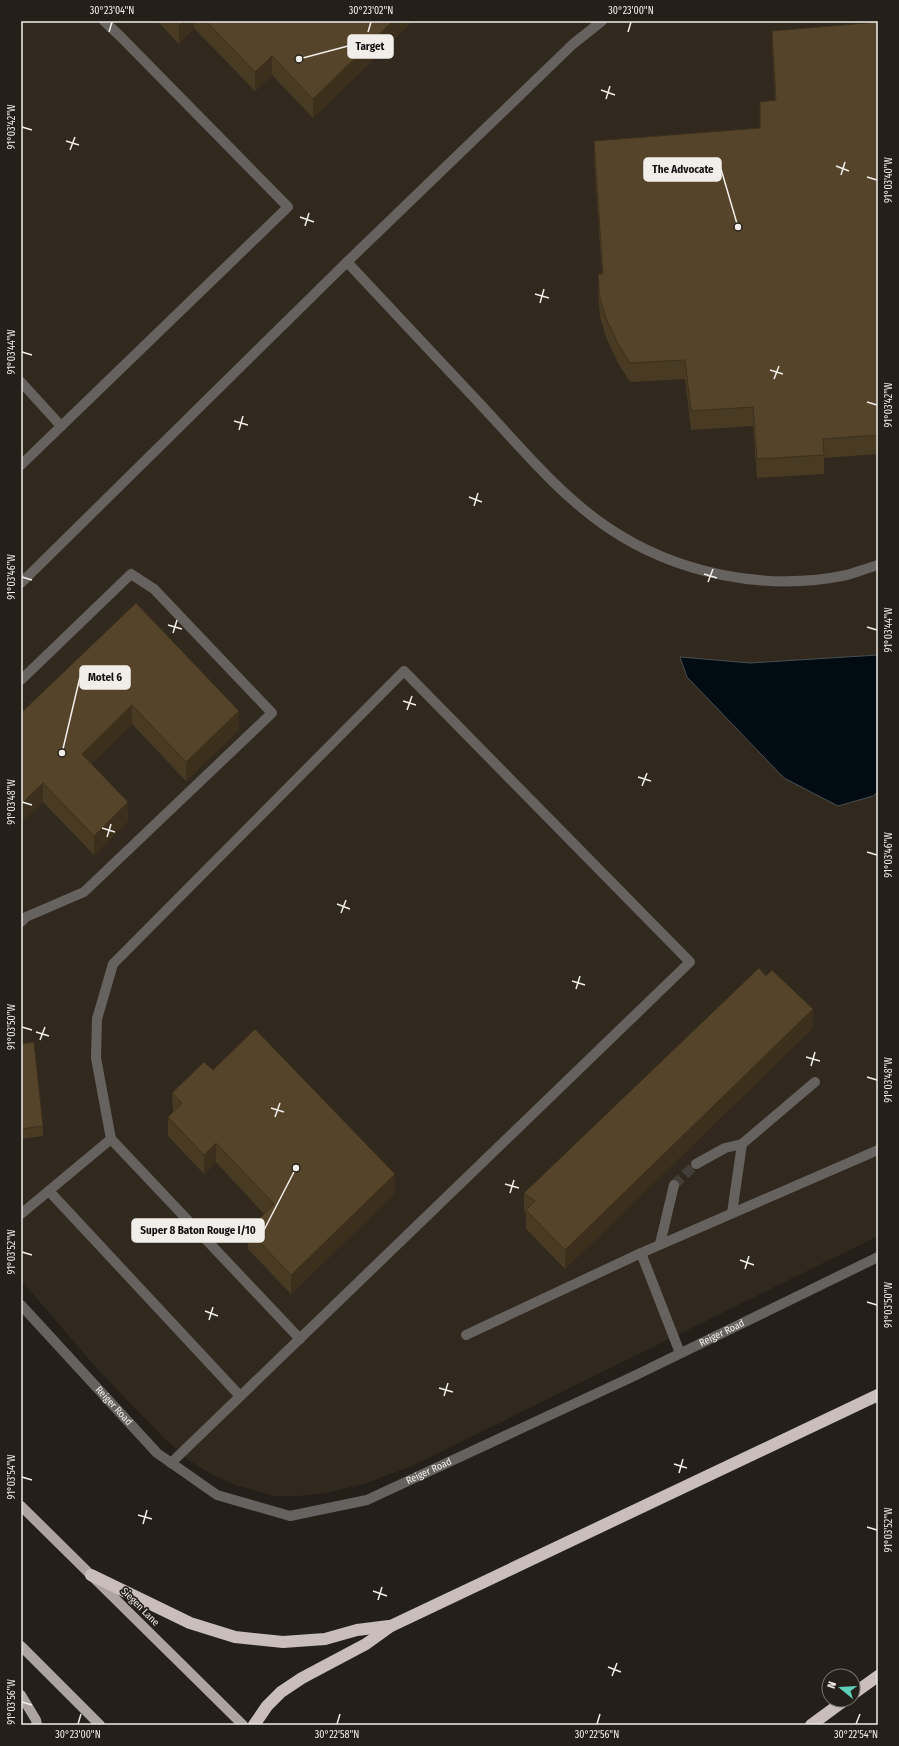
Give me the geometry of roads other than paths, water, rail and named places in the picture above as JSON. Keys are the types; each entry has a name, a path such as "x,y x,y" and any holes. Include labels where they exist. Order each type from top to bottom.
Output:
{"highway":[{"path":"254,1725 267,1706 281,1692 302,1678 366,1644 390,1626 878,1395"},
{"path":"91,1575 190,1623 235,1637 283,1642 318,1640 357,1630 390,1626"},
{"path":"861,1688 878,1676"},
{"path":"810,1725 834,1708"}],"main road":[{"name":"Siegen Lane","path":"21,1506 242,1725"},
{"path":"21,1646 100,1725"},
{"path":"21,1695 36,1720 37,1725"}],"street":[{"path":"21,465 288,208 104,21"},
{"path":"21,582 347,262 573,44 602,21"},
{"path":"347,262 537,466 574,500 614,531 671,561 705,572 740,578 770,581 804,581 847,575 878,565"},
{"path":"21,382 61,426"},
{"path":"21,680 131,574 154,589 272,714 84,892 26,917 21,922"},
{"path":"171,1463 690,962 404,671 113,964 97,1019 96,1058 111,1139 300,1338"},
{"path":"696,1164 725,1148 742,1144 815,1082"},
{"path":"21,1214 111,1139"},
{"path":"732,1213 742,1144"},
{"path":"466,1335 660,1244 878,1150"},
{"path":"660,1244 674,1185"},
{"path":"49,1191 240,1396"},
{"path":"641,1253 680,1354"},
{"name":"Reiger Road","path":"21,1305 157,1453 217,1495 290,1516 367,1500 680,1354 878,1257"}],"tunnel":[{"path":"674,1185 696,1164"}],"place":[{"name":"Target","path":"299,59"},
{"name":"The Advocate","path":"738,227"},
{"name":"Motel 6","path":"62,753"},
{"name":"Super 8 Baton Rouge I/10","path":"296,1168"}]}
